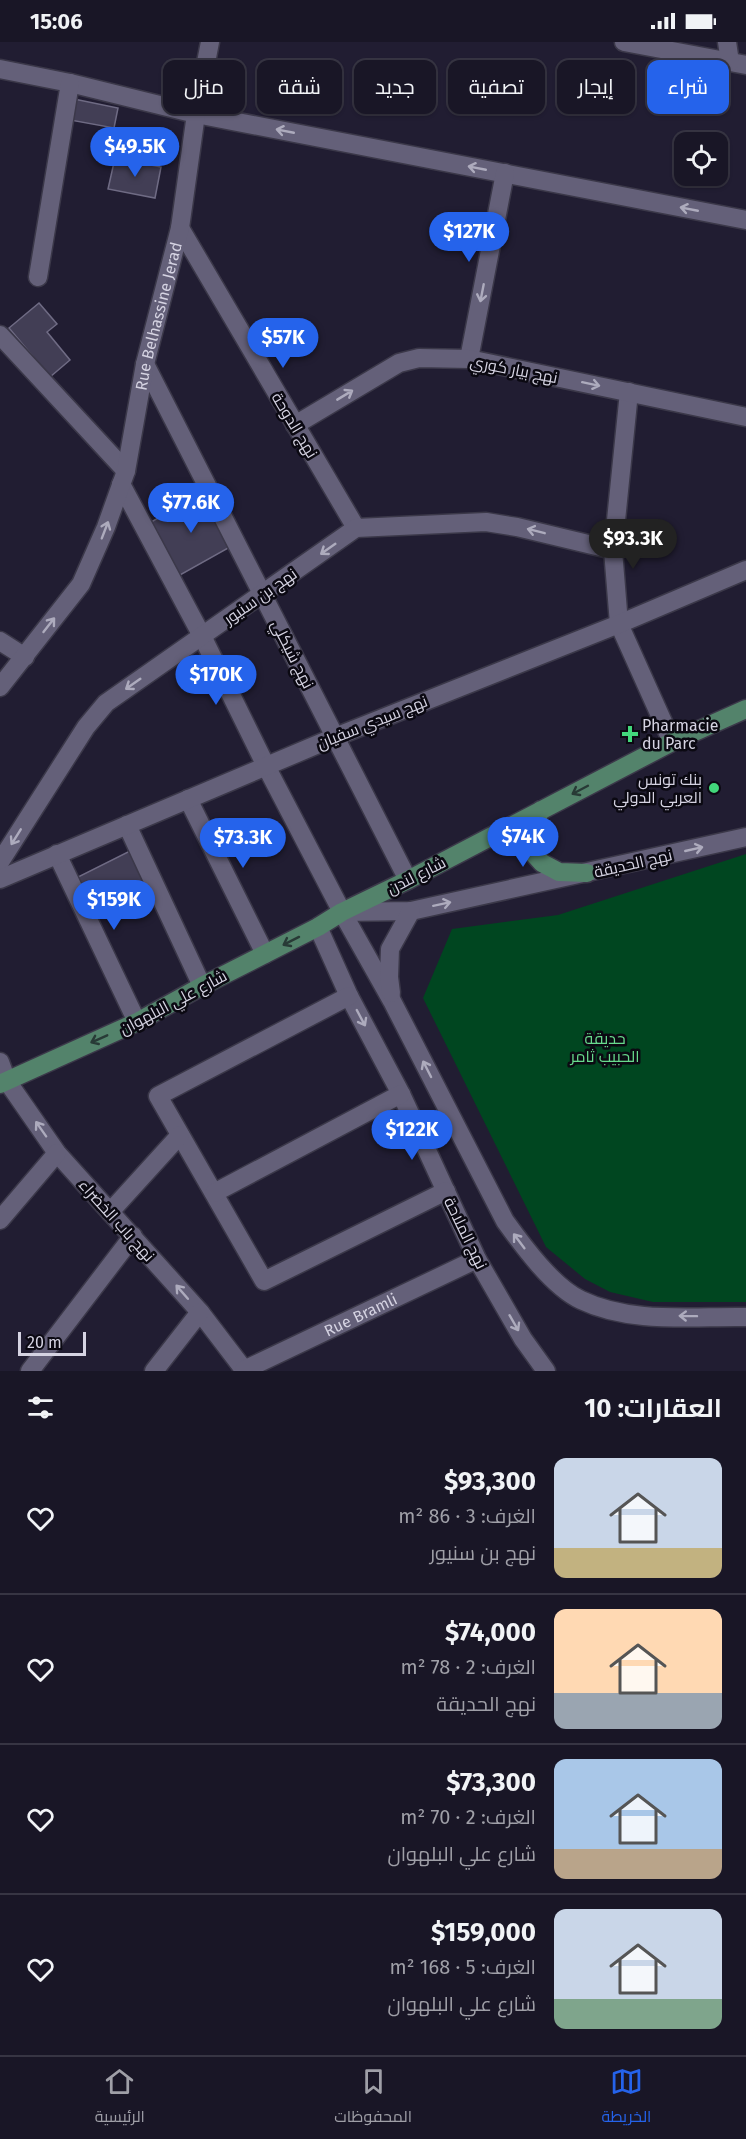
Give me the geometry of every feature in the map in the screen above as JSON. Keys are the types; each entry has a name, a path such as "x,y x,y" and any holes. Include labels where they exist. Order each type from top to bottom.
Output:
{"main road":[{"name":"شارع لندن","path":"342,912 672,742 746,709"},
{"path":"541,810 531,831 532,852 542,863 558,872 587,873"},
{"name":"شارع علي البلهوان","path":"4,1083 137,1022 318,927 342,912"}],"street":[{"name":"Rue Belhassine Jerad","path":"206,60 210,42"},
{"path":"624,42 738,63"},
{"path":"727,42 738,63"},
{"path":"0,69 163,106"},
{"path":"38,277 70,83"},
{"name":"Rue Belhassine Jerad","path":"0,687 81,584 106,527 123,477 146,364 180,228 196,114"},
{"path":"196,114 746,220"},
{"path":"469,359 505,173"},
{"name":"نهج الدوحة","path":"180,228 356,528"},
{"path":"0,335 123,477 266,766 342,912 392,1001 505,1221 523,1246 548,1275 579,1299 612,1312 644,1316 746,1317"},
{"name":"نهج بيار كوري","path":"295,425 399,363 419,358 469,359 746,417"},
{"name":"نهج شيكلي","path":"146,364 408,880"},
{"path":"629,392 613,550 619,624 672,742"},
{"path":"356,528 486,522 518,527 613,550"},
{"name":"نهج بن سنيور","path":"0,862 95,715 120,692 356,528"},
{"name":"نهج سيدي سفيان","path":"0,879 335,737 619,624 746,570"},
{"path":"0,641 25,657"},
{"path":"188,799 265,954"},
{"path":"127,825 202,986"},
{"name":"نهج الحديقة","path":"342,912 411,911 746,837"},
{"path":"57,854 137,1022"},
{"path":"392,1001 389,977 390,949 411,911"},
{"name":"نهج الملاحة","path":"318,927 349,996 400,1094 477,1259 523,1339 546,1371"},
{"path":"349,996 158,1096 264,1281 446,1191"},
{"name":"نهج باب الخضراء","path":"0,1062 4,1083 57,1153 200,1312 244,1370"},
{"path":"214,1193 400,1094"},
{"path":"110,1212 180,1135"},
{"path":"0,1220 57,1153"},
{"path":"30,1371 133,1236"},
{"name":"Rue Bramli","path":"244,1370 477,1259"},
{"path":"154,1371 200,1312"}],"green space":[{"name":"حديقة الحبيب ثامر","path":"746,854 746,1302 653,1302 610,1292 585,1279 546,1247 423,998 452,929 558,915"}],"building":[{"path":"74,99 118,108 114,128 70,120"},
{"path":"115,158 161,167 155,198 108,189"},
{"path":"39,303 57,324 47,332 70,360 50,377 9,328"},
{"path":"201,494 230,547 180,575 151,522"},
{"path":"130,851 147,886 125,897 117,881 88,896 78,877"}],"place":[{"name":"Pharmacie du Parc","path":"630,734"},
{"name":"بنك تونس العربي الدولي","path":"714,788"}]}
